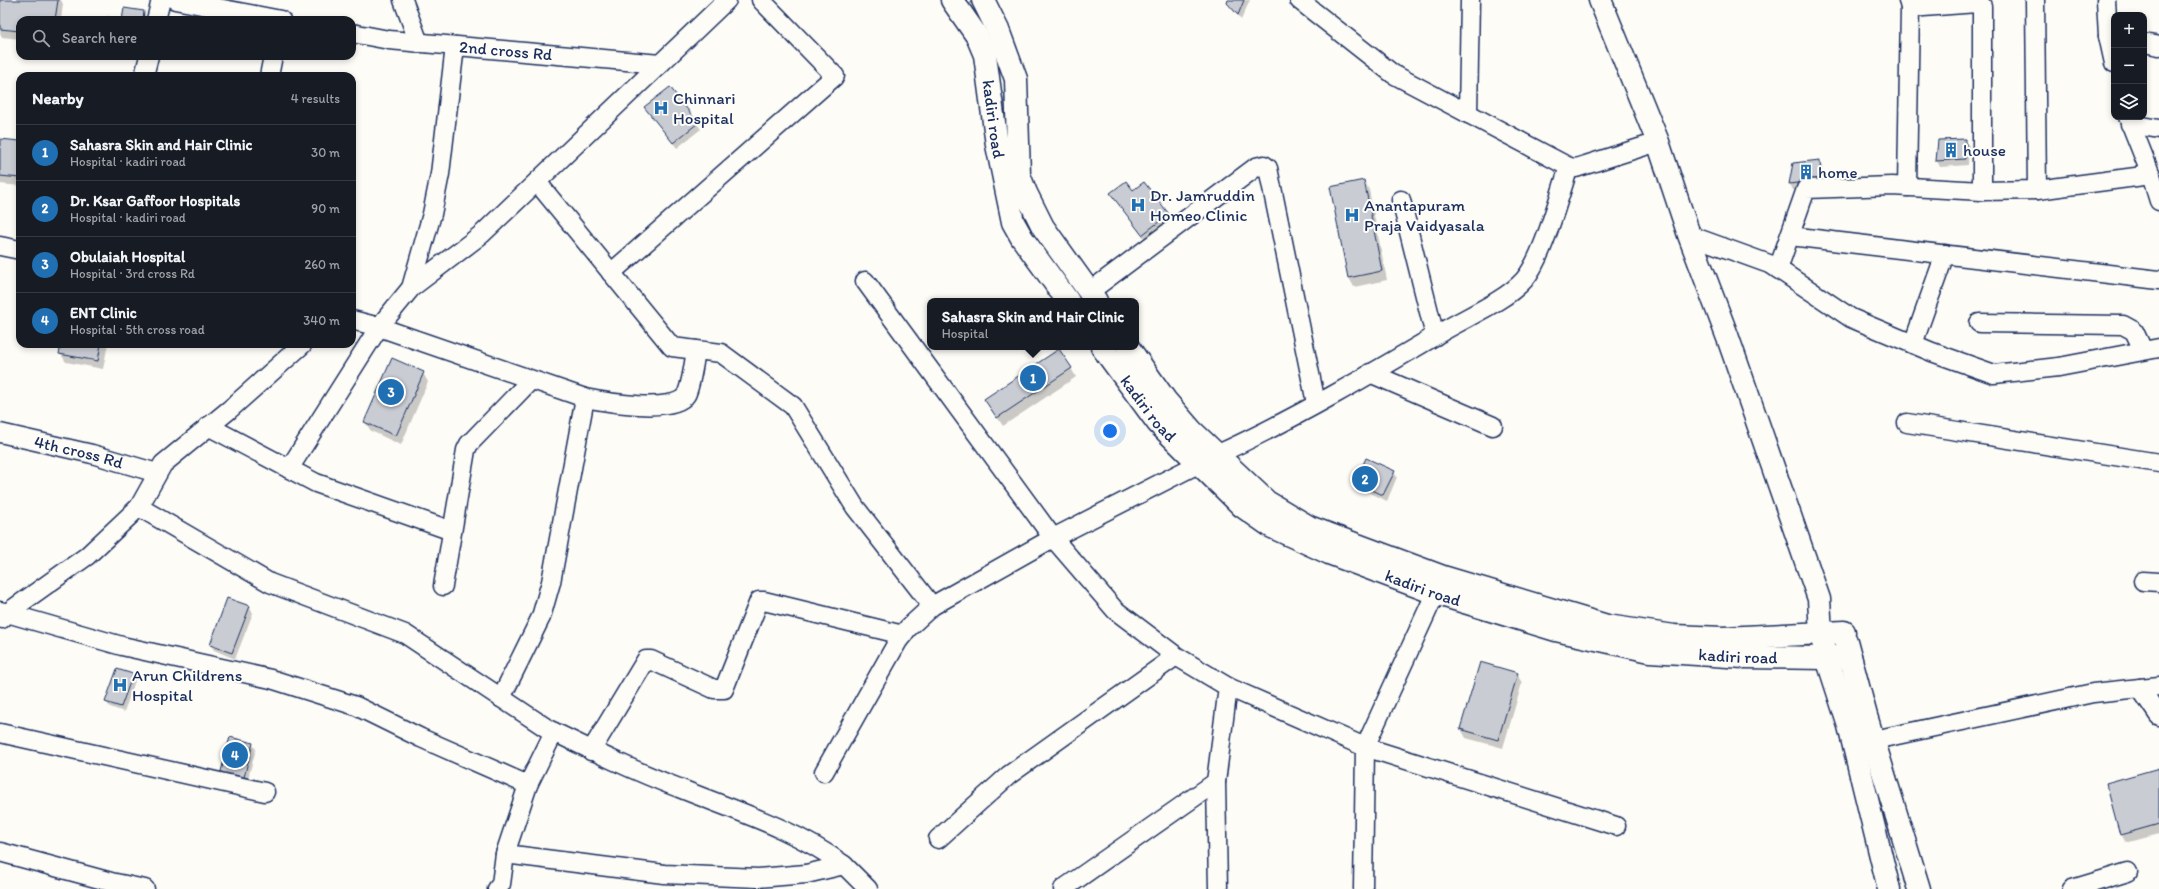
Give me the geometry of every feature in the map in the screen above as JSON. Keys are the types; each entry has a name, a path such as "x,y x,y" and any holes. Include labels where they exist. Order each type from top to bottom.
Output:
{"main road":[{"path":"983,0 998,30 1016,79 1019,175 1043,228 1092,296"},
{"path":"1600,0 1658,142 1689,235 1728,338 1819,599 1821,634 1827,658 1849,726 1889,889"},
{"name":"kadiri road","path":"955,4 977,36 985,56 997,145 1013,222 1022,238 1066,298"},
{"name":"kadiri road","path":"1104,350 1158,423 1207,459"},
{"name":"kadiri road","path":"1130,350 1166,401 1191,430 1207,459 1242,506 1272,528 1329,554 1439,585 1636,632 1723,638 1844,632"},
{"name":"kadiri road","path":"1439,585 1556,630 1650,650 1690,655 1827,658 1850,656"},
{"path":"1819,599 1844,632 1874,740 1919,889"}],"street":[{"path":"157,16 161,0"},
{"path":"175,0 259,16"},
{"path":"403,0 419,43"},
{"path":"289,469 379,327 411,288 482,234 727,0"},
{"path":"611,273 835,76 761,0"},
{"path":"1299,0 1393,74 1569,168 1576,168 1658,142"},
{"path":"1468,114 1470,0"},
{"path":"2035,0 2037,190"},
{"path":"2106,0 2111,37"},
{"path":"1907,187 1909,4 1960,2 1977,3 1982,6 1982,191"},
{"name":"2nd cross Rd","path":"356,35 419,43 660,64"},
{"path":"2147,44 2159,46"},
{"path":"411,288 432,214 440,174 454,46"},
{"path":"145,72 148,60"},
{"path":"270,72 272,60"},
{"path":"2129,120 2159,128"},
{"path":"2129,120 2151,174 2159,201"},
{"path":"1092,296 1256,167 1264,165 1268,168 1316,404"},
{"path":"824,772 903,635 932,606 1053,538 1316,404 1502,297 1524,280 1535,263 1569,168"},
{"path":"1778,269 1806,189 1907,187 1982,191 2037,190 2151,174"},
{"path":"537,182 672,348 721,353 793,406 855,507 932,606"},
{"path":"1402,200 1435,336"},
{"path":"1689,235 1772,264 1850,318 1913,344 1994,374 2058,367 2151,349"},
{"path":"1790,236 2159,280"},
{"path":"0,246 16,249"},
{"path":"1913,344 1945,254"},
{"path":"865,281 1053,538 1115,610 1176,656 1228,687 1365,747 1616,826"},
{"path":"356,321 379,327 585,398 604,402 662,406 680,402 686,395 696,350"},
{"path":"1979,323 2123,325 2134,331 2151,349"},
{"path":"2,615 87,556 139,507 162,464 298,348"},
{"path":"1370,374 1493,426"},
{"path":"443,586 466,450 469,444 531,380"},
{"path":"501,698 541,616 551,582 585,398"},
{"path":"1907,423 2159,463"},
{"path":"208,426 316,483 452,531"},
{"name":"4th cross Rd","path":"0,433 92,454 157,473"},
{"path":"139,507 270,583 405,634 551,731 591,751 676,788 791,832 820,848 844,865 868,889"},
{"path":"1363,889 1365,747 1439,585"},
{"path":"591,751 646,660 651,660 714,689 724,689 759,601 903,635"},
{"path":"2,615 122,646 271,679 356,706 421,738 528,785"},
{"path":"938,839 1009,775 1176,656"},
{"path":"1874,740 2093,693 2159,686"},
{"path":"1218,889 1216,782 1228,687"},
{"path":"2140,688 2159,716"},
{"path":"497,889 501,884 505,854 528,785 551,731"},
{"path":"0,733 265,792"},
{"path":"1063,889 1216,782"},
{"path":"0,852 96,878 144,889"},
{"path":"505,854 664,874 758,878 772,883 844,865"},
{"path":"2072,889 2128,872"}],"building":[{"path":"0,0 58,0 56,16 16,16 16,31 0,29"},
{"path":"1228,0 1244,0 1238,15 1227,3"},
{"path":"124,8 144,11 143,16 123,16"},
{"path":"670,87 698,123 673,143 644,107"},
{"path":"0,139 16,141 16,178 0,176"},
{"name":"house","path":"1966,139 1965,159 1936,161 1938,140"},
{"name":"home","path":"1820,160 1821,180 1789,184 1793,163"},
{"path":"1364,180 1382,271 1348,278 1330,187"},
{"path":"1126,181 1133,190 1144,182 1169,214 1142,235 1110,193"},
{"path":"60,348 100,348 98,361 59,354"},
{"path":"1058,350 1060,350 1072,368 997,418 984,399"},
{"path":"392,358 424,372 396,436 364,422"},
{"path":"1366,458 1395,471 1383,495 1355,482"},
{"path":"227,598 250,606 232,653 210,645"},
{"path":"1480,662 1518,673 1498,740 1460,729"},
{"path":"117,669 133,674 121,707 105,702"},
{"path":"230,737 253,743 243,781 220,775"},
{"path":"2159,768 2159,824 2120,835 2106,783"}],"place":[{"name":"Chinnari Hospital","path":"661,108"},
{"name":"house","path":"1951,150"},
{"name":"home","path":"1806,172"},
{"name":"Dr. Jamruddin Homeo Clinic","path":"1138,205"},
{"name":"Anantapuram Praja Vaidyasala","path":"1352,215"},
{"name":"Sahasra Skin and Hair Clinic","path":"1033,378"},
{"name":"Obulaiah Hospital","path":"391,392"},
{"name":"Dr. Ksar Gaffoor Hospitals","path":"1365,479"},
{"name":"Arun Childrens Hospital","path":"120,685"},
{"name":"ENT Clinic","path":"235,755"}]}
